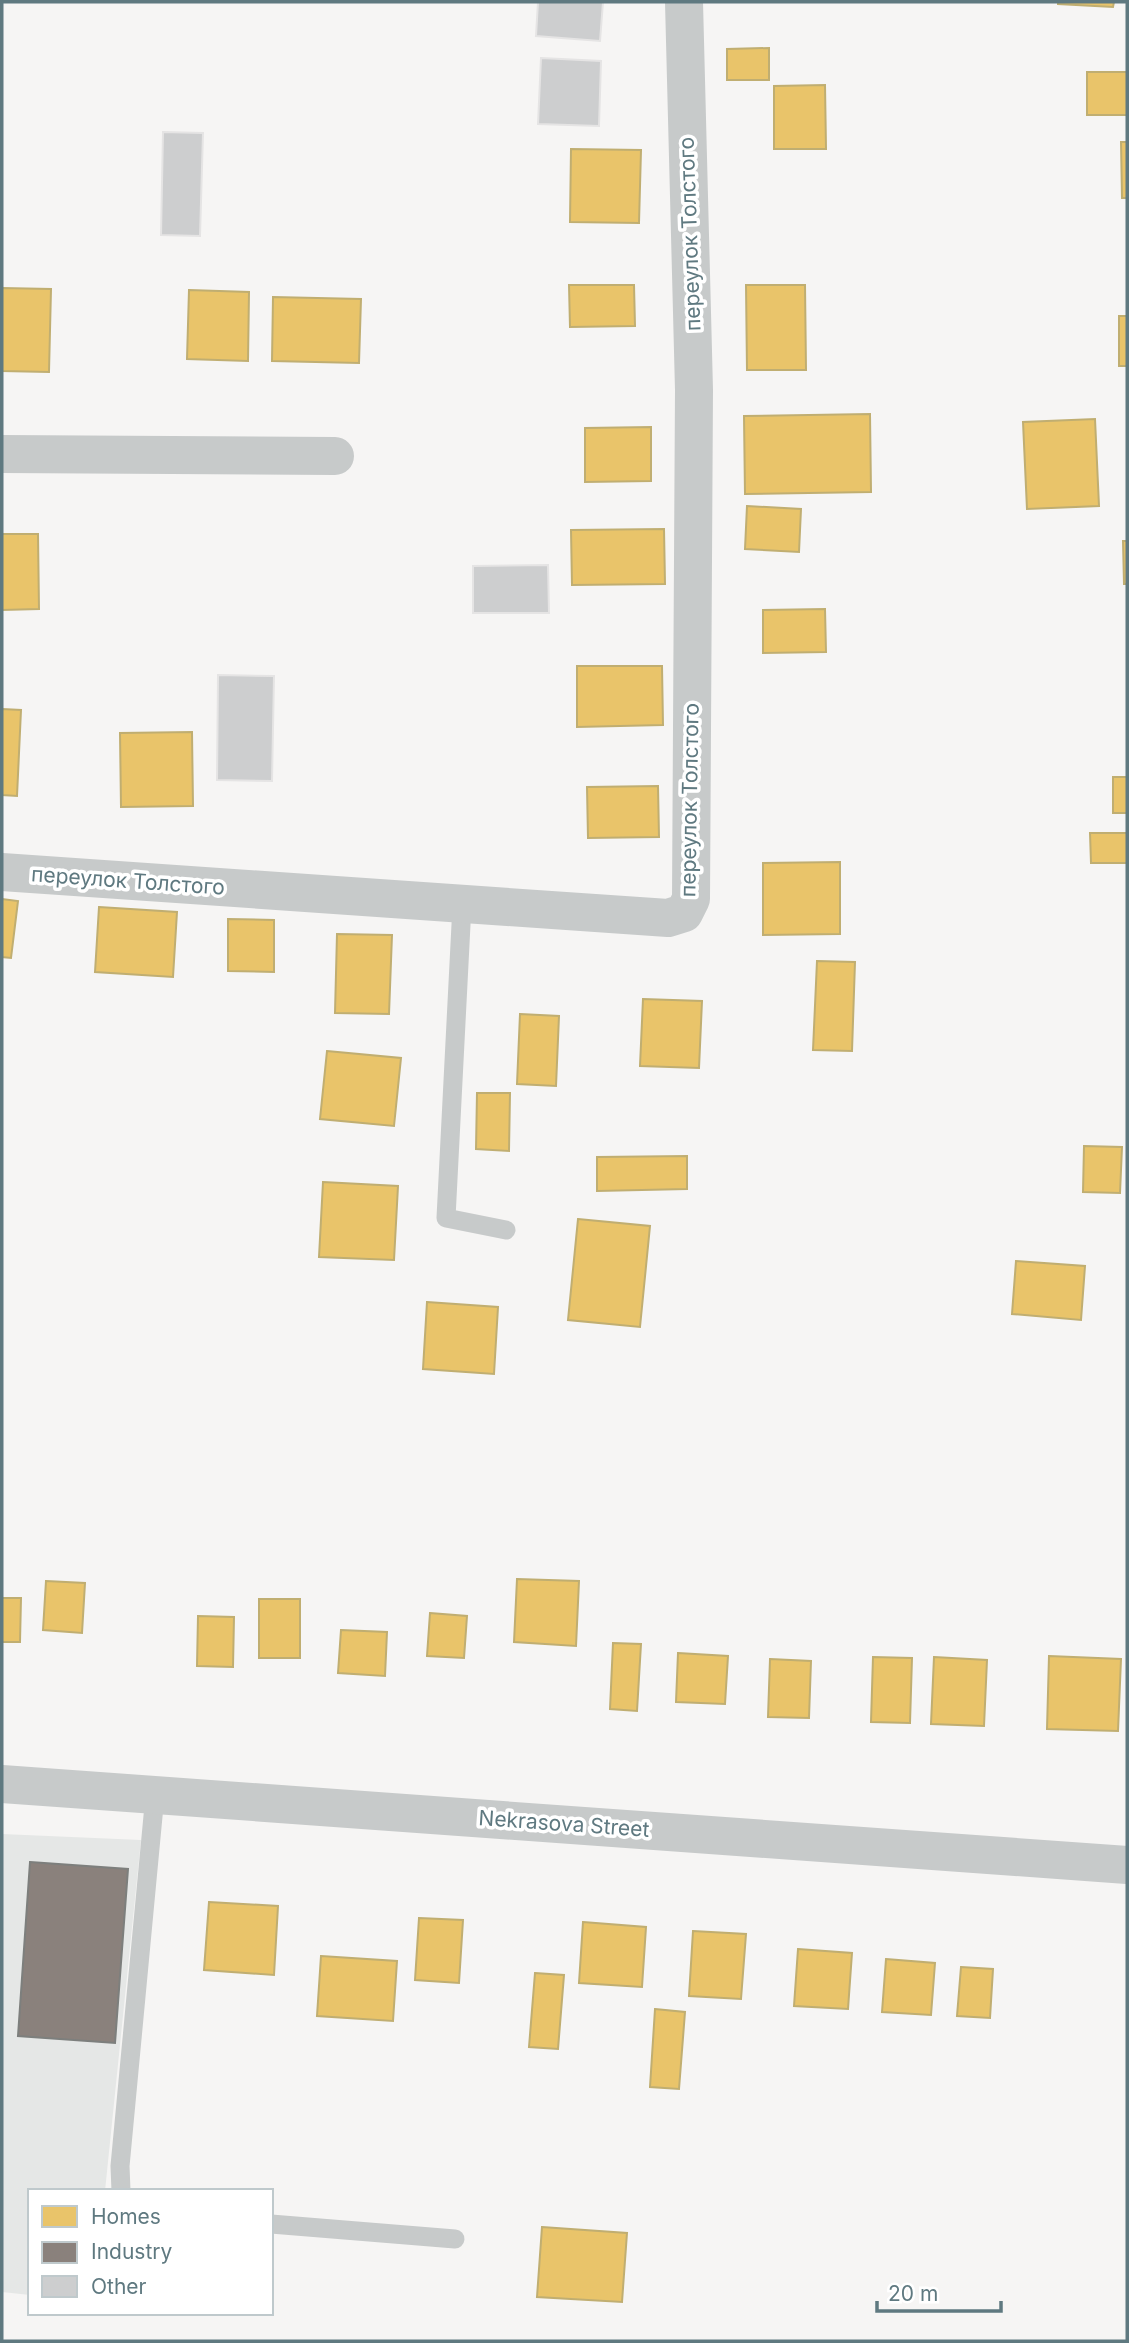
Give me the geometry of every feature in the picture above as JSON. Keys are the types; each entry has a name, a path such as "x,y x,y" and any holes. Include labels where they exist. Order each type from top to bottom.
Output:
{"street":[{"name":"переулок Толстого","path":"2,872 668,919 684,913 691,899 694,390 684,2"},
{"path":"2,454 335,456"},
{"name":"Nekrasova Street","path":"2,1784 1127,1865"}],"lane":[{"path":"461,905 446,1218 506,1230"},
{"path":"121,2189 120,2166 155,1795"},
{"path":"273,2224 455,2239"}],"shaded area":[{"path":"2,1834 141,1840 105,2189 28,2189 28,2295 2,2292"}],"building: Homes":[{"path":"1058,2 1114,2 1113,7"},
{"path":"769,48 769,80 727,80 727,49"},
{"path":"1087,72 1127,72 1127,115 1087,115"},
{"path":"825,85 826,149 774,149 774,86"},
{"path":"1121,142 1127,142 1127,198 1122,198"},
{"path":"571,149 641,150 639,223 570,222"},
{"path":"569,285 634,285 635,326 570,327"},
{"path":"746,285 805,285 806,370 747,370"},
{"path":"2,288 51,289 49,372 2,371"},
{"path":"189,290 249,292 248,361 187,359"},
{"path":"273,297 361,299 359,363 272,361"},
{"path":"1119,316 1127,316 1127,366 1119,366"},
{"path":"870,414 871,492 745,494 744,416"},
{"path":"1095,419 1099,506 1027,509 1023,422"},
{"path":"651,427 651,481 585,482 585,428"},
{"path":"747,506 801,509 799,552 745,549"},
{"path":"664,529 665,584 572,585 571,530"},
{"path":"2,534 38,534 39,609 2,610"},
{"path":"1123,541 1127,541 1127,584 1124,584"},
{"path":"825,609 826,652 763,653 763,610"},
{"path":"577,666 662,666 663,725 577,727"},
{"path":"2,709 21,710 17,796 2,795"},
{"path":"192,732 193,806 121,807 120,733"},
{"path":"1113,777 1127,777 1127,813 1113,813"},
{"path":"658,786 659,837 588,838 587,787"},
{"path":"1090,833 1127,833 1127,863 1091,863"},
{"path":"840,862 840,934 763,935 763,863"},
{"path":"2,899 18,901 11,958 2,957"},
{"path":"99,907 177,912 173,977 95,972"},
{"path":"228,919 274,920 274,972 228,971"},
{"path":"337,934 392,935 389,1014 335,1013"},
{"path":"817,961 855,962 852,1051 813,1050"},
{"path":"643,999 702,1001 699,1068 640,1066"},
{"path":"520,1014 559,1016 556,1086 517,1084"},
{"path":"327,1051 401,1058 394,1126 320,1119"},
{"path":"477,1093 510,1093 509,1151 476,1149"},
{"path":"1084,1146 1122,1147 1120,1193 1083,1192"},
{"path":"687,1156 687,1189 597,1191 597,1157"},
{"path":"323,1182 398,1186 394,1260 319,1257"},
{"path":"578,1219 650,1226 640,1327 568,1320"},
{"path":"1016,1261 1085,1266 1081,1320 1012,1314"},
{"path":"427,1302 498,1307 494,1374 423,1369"},
{"path":"517,1579 579,1581 576,1646 514,1642"},
{"path":"46,1581 85,1583 82,1633 43,1630"},
{"path":"2,1598 21,1598 20,1642 2,1642"},
{"path":"259,1599 300,1599 300,1658 259,1658"},
{"path":"430,1613 467,1616 464,1658 427,1656"},
{"path":"198,1616 234,1617 233,1667 197,1666"},
{"path":"341,1630 387,1632 385,1676 338,1673"},
{"path":"613,1643 641,1644 637,1711 610,1709"},
{"path":"678,1653 728,1656 725,1704 676,1702"},
{"path":"1049,1656 1121,1659 1118,1731 1047,1729"},
{"path":"873,1657 912,1658 910,1723 871,1722"},
{"path":"934,1657 987,1660 984,1726 931,1724"},
{"path":"770,1659 811,1661 809,1718 768,1717"},
{"path":"209,1902 278,1906 274,1975 204,1970"},
{"path":"419,1918 463,1920 459,1983 415,1980"},
{"path":"583,1922 646,1927 642,1987 579,1983"},
{"path":"693,1931 746,1934 741,1999 689,1996"},
{"path":"798,1949 852,1953 848,2009 794,2006"},
{"path":"321,1956 397,1961 393,2021 317,2016"},
{"path":"886,1959 935,1963 931,2015 882,2012"},
{"path":"961,1967 993,1969 990,2018 957,2016"},
{"path":"535,1973 564,1975 558,2049 529,2047"},
{"path":"655,2009 685,2012 679,2089 650,2087"},
{"path":"542,2227 627,2233 622,2302 537,2297"}],"building: Industry":[{"path":"30,1862 128,1869 115,2043 18,2036"}],"building: Other":[{"path":"538,2 603,2 600,41 536,36"},
{"path":"541,58 601,61 599,126 538,124"},
{"path":"163,132 203,133 200,236 161,235"},
{"path":"548,565 549,613 473,613 473,566"},
{"path":"218,675 274,676 272,781 217,780"}]}
